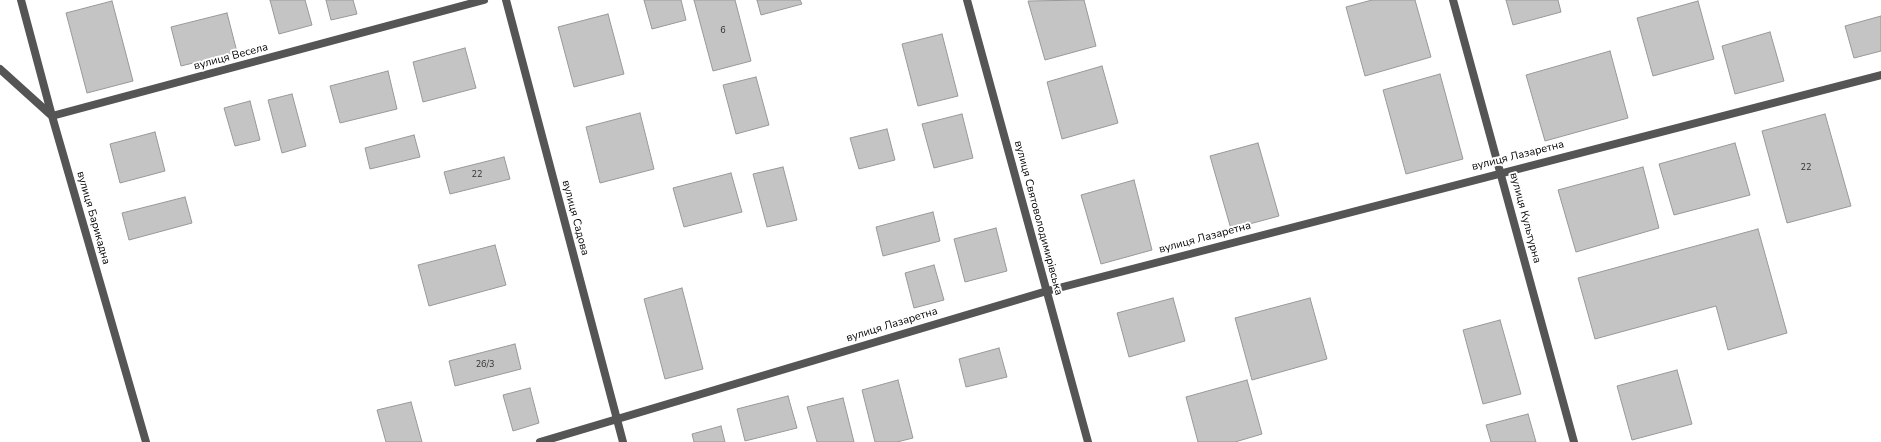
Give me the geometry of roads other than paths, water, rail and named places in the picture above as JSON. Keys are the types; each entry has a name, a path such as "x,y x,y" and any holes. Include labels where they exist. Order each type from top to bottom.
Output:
{"street":[{"name":"вулиця Барикадна","path":"21,0 52,116 146,442"},
{"name":"вулиця Весела","path":"52,116 484,0"},
{"name":"вулиця Садова","path":"506,0 623,442"},
{"name":"вулиця Святоволодимирівська","path":"966,0 1088,442"},
{"name":"вулиця Культурна","path":"1453,0 1574,442"},
{"path":"0,69 52,116"},
{"name":"вулиця Лазаретна","path":"540,442 1047,291 1501,172 1881,75"}]}
